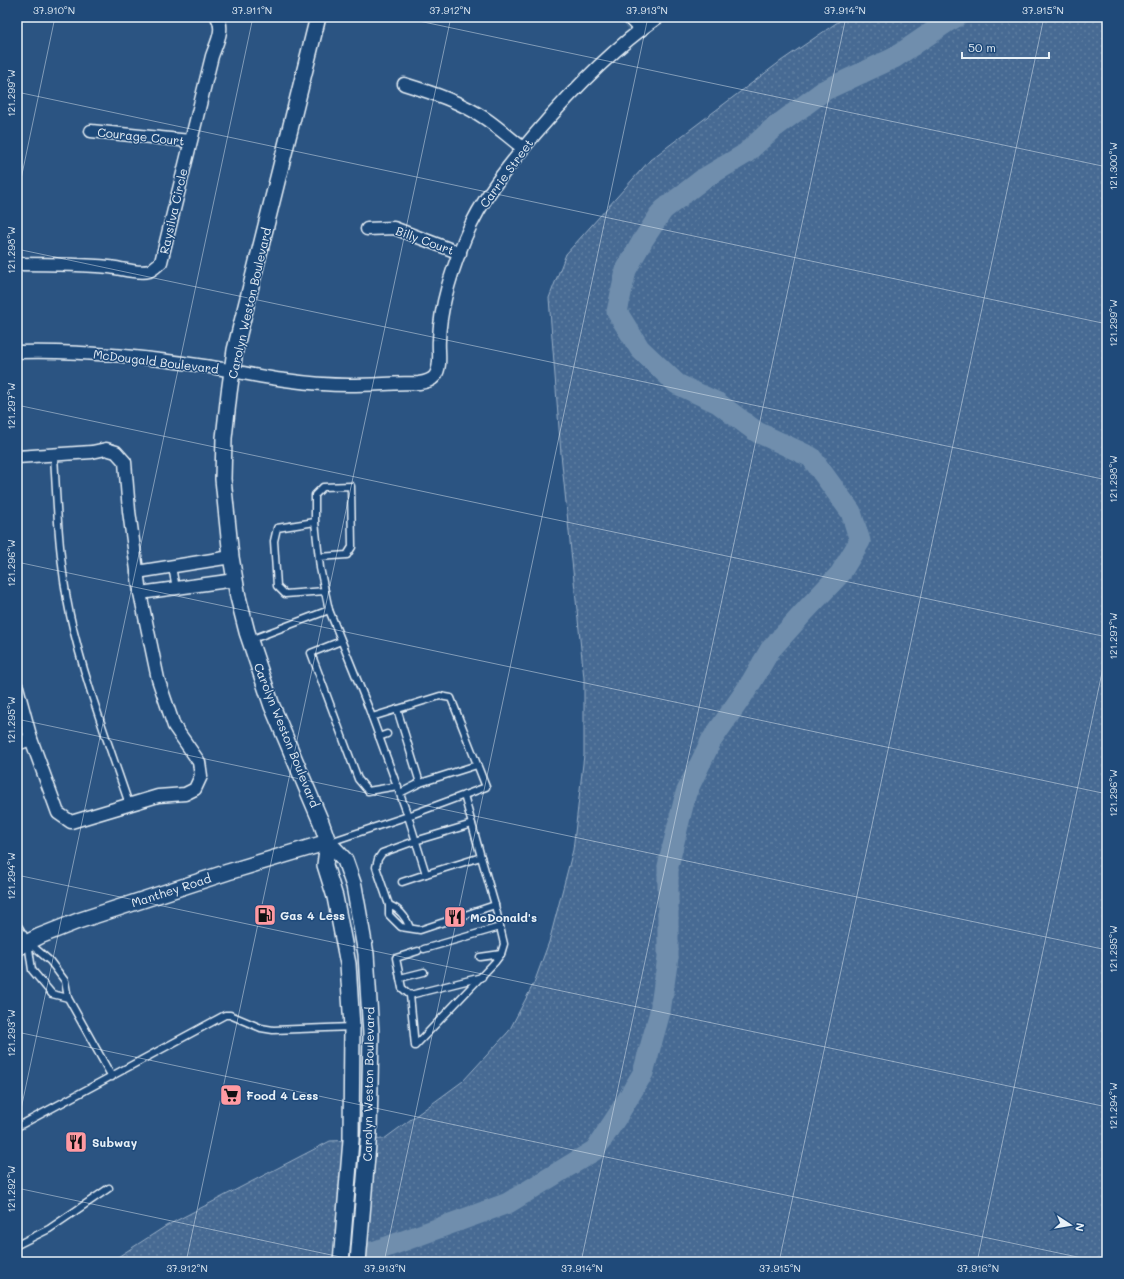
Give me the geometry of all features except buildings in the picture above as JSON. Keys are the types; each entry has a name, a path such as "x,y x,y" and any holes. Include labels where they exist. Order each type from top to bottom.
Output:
{"street":[{"name":"Raysilva Circle","path":"17,264 87,265 150,271 161,262 190,141 220,31 219,20 217,17"},
{"name":"Carolyn Weston Boulevard","path":"318,17 237,342 224,438 223,479 231,557 235,580 250,640 272,706 328,842 345,860 354,886 366,954 371,1034 367,1152 358,1262"},
{"path":"628,17 642,30"},
{"name":"Carrie Street","path":"435,375 439,364 439,339 442,313 451,275 466,236 480,208 509,166 557,108 626,43 658,17"},
{"path":"404,84 451,100 472,110 488,120 523,148"},
{"name":"Courage Court","path":"91,131 190,141"},
{"name":"Billy Court","path":"367,229 394,228 460,253"},
{"name":"McDougald Boulevard","path":"17,352 97,353 157,359 284,380 349,385 419,383 427,382 435,375"},
{"path":"17,457 92,452 106,449 116,452 125,462 129,511 140,593 158,679 174,726 199,762 201,776 195,789 185,794 158,796 71,822 58,813 31,739 17,687"},
{"path":"137,572 231,557"},
{"path":"140,593 235,580"},
{"path":"17,744 31,739"},
{"name":"Carolyn Weston Boulevard","path":"328,842 325,865 335,897 348,964 352,1027 351,1133 340,1262"},
{"name":"Manthey Road","path":"23,945 40,936 86,918 228,872 328,842"}],"lane":[{"path":"54,455 58,534 70,614 90,691 129,804"},
{"path":"319,557 347,555 352,547 351,486 323,487 315,495 314,522 319,557 325,591 329,610 399,789 426,874"},
{"path":"314,522 277,528 274,541 277,586 285,594 325,591"},
{"path":"172,567 176,588"},
{"path":"250,640 329,610"},
{"path":"341,641 311,653 358,779 368,792 399,789 477,765"},
{"path":"328,842 408,816 486,787 451,698 440,696 372,717"},
{"path":"397,709 400,728 420,783"},
{"path":"380,738 387,734"},
{"path":"384,750 391,746"},
{"path":"388,759 394,757"},
{"path":"392,771 398,769"},
{"path":"464,795 495,905 504,944 501,954 482,977 415,1046 410,995 402,988 396,958 500,927"},
{"path":"472,824 415,841 382,853 378,859 376,867 389,905 389,915 400,927 420,930 495,905"},
{"path":"402,882 481,857"},
{"path":"389,905 396,908 407,920 410,928"},
{"path":"17,924 32,970 52,994 68,998"},
{"path":"23,945 50,961 54,966 64,982 68,998 112,1077"},
{"path":"480,957 501,954"},
{"path":"400,978 424,972"},
{"path":"410,995 482,977"},
{"path":"17,1127 225,1016 230,1015 261,1028 273,1030 352,1027"},
{"path":"17,1245 49,1229 109,1188"}],"shaded area":[{"path":"845,17 1107,17 1107,1262 110,1262 166,1226 330,1141 384,1139 463,1081 509,1031 534,983 549,942 573,850 584,755 584,678 561,454 549,298 566,254 650,160 781,61"}],"waterway":[{"path":"345,1262 508,1203 595,1150 643,1073 660,1012 668,957 668,866 686,793 711,741 749,686 770,650 840,574 860,541 851,512 811,457 757,432 718,403 677,384 640,349 617,312 626,270 643,240 663,210 703,179 745,154 771,130 825,90 894,58 956,17"}],"place":[{"name":"Gas 4 Less","path":"265,915"},
{"name":"McDonald's","path":"455,917"},
{"name":"Food 4 Less","path":"231,1095"},
{"name":"Subway","path":"76,1142"}]}
